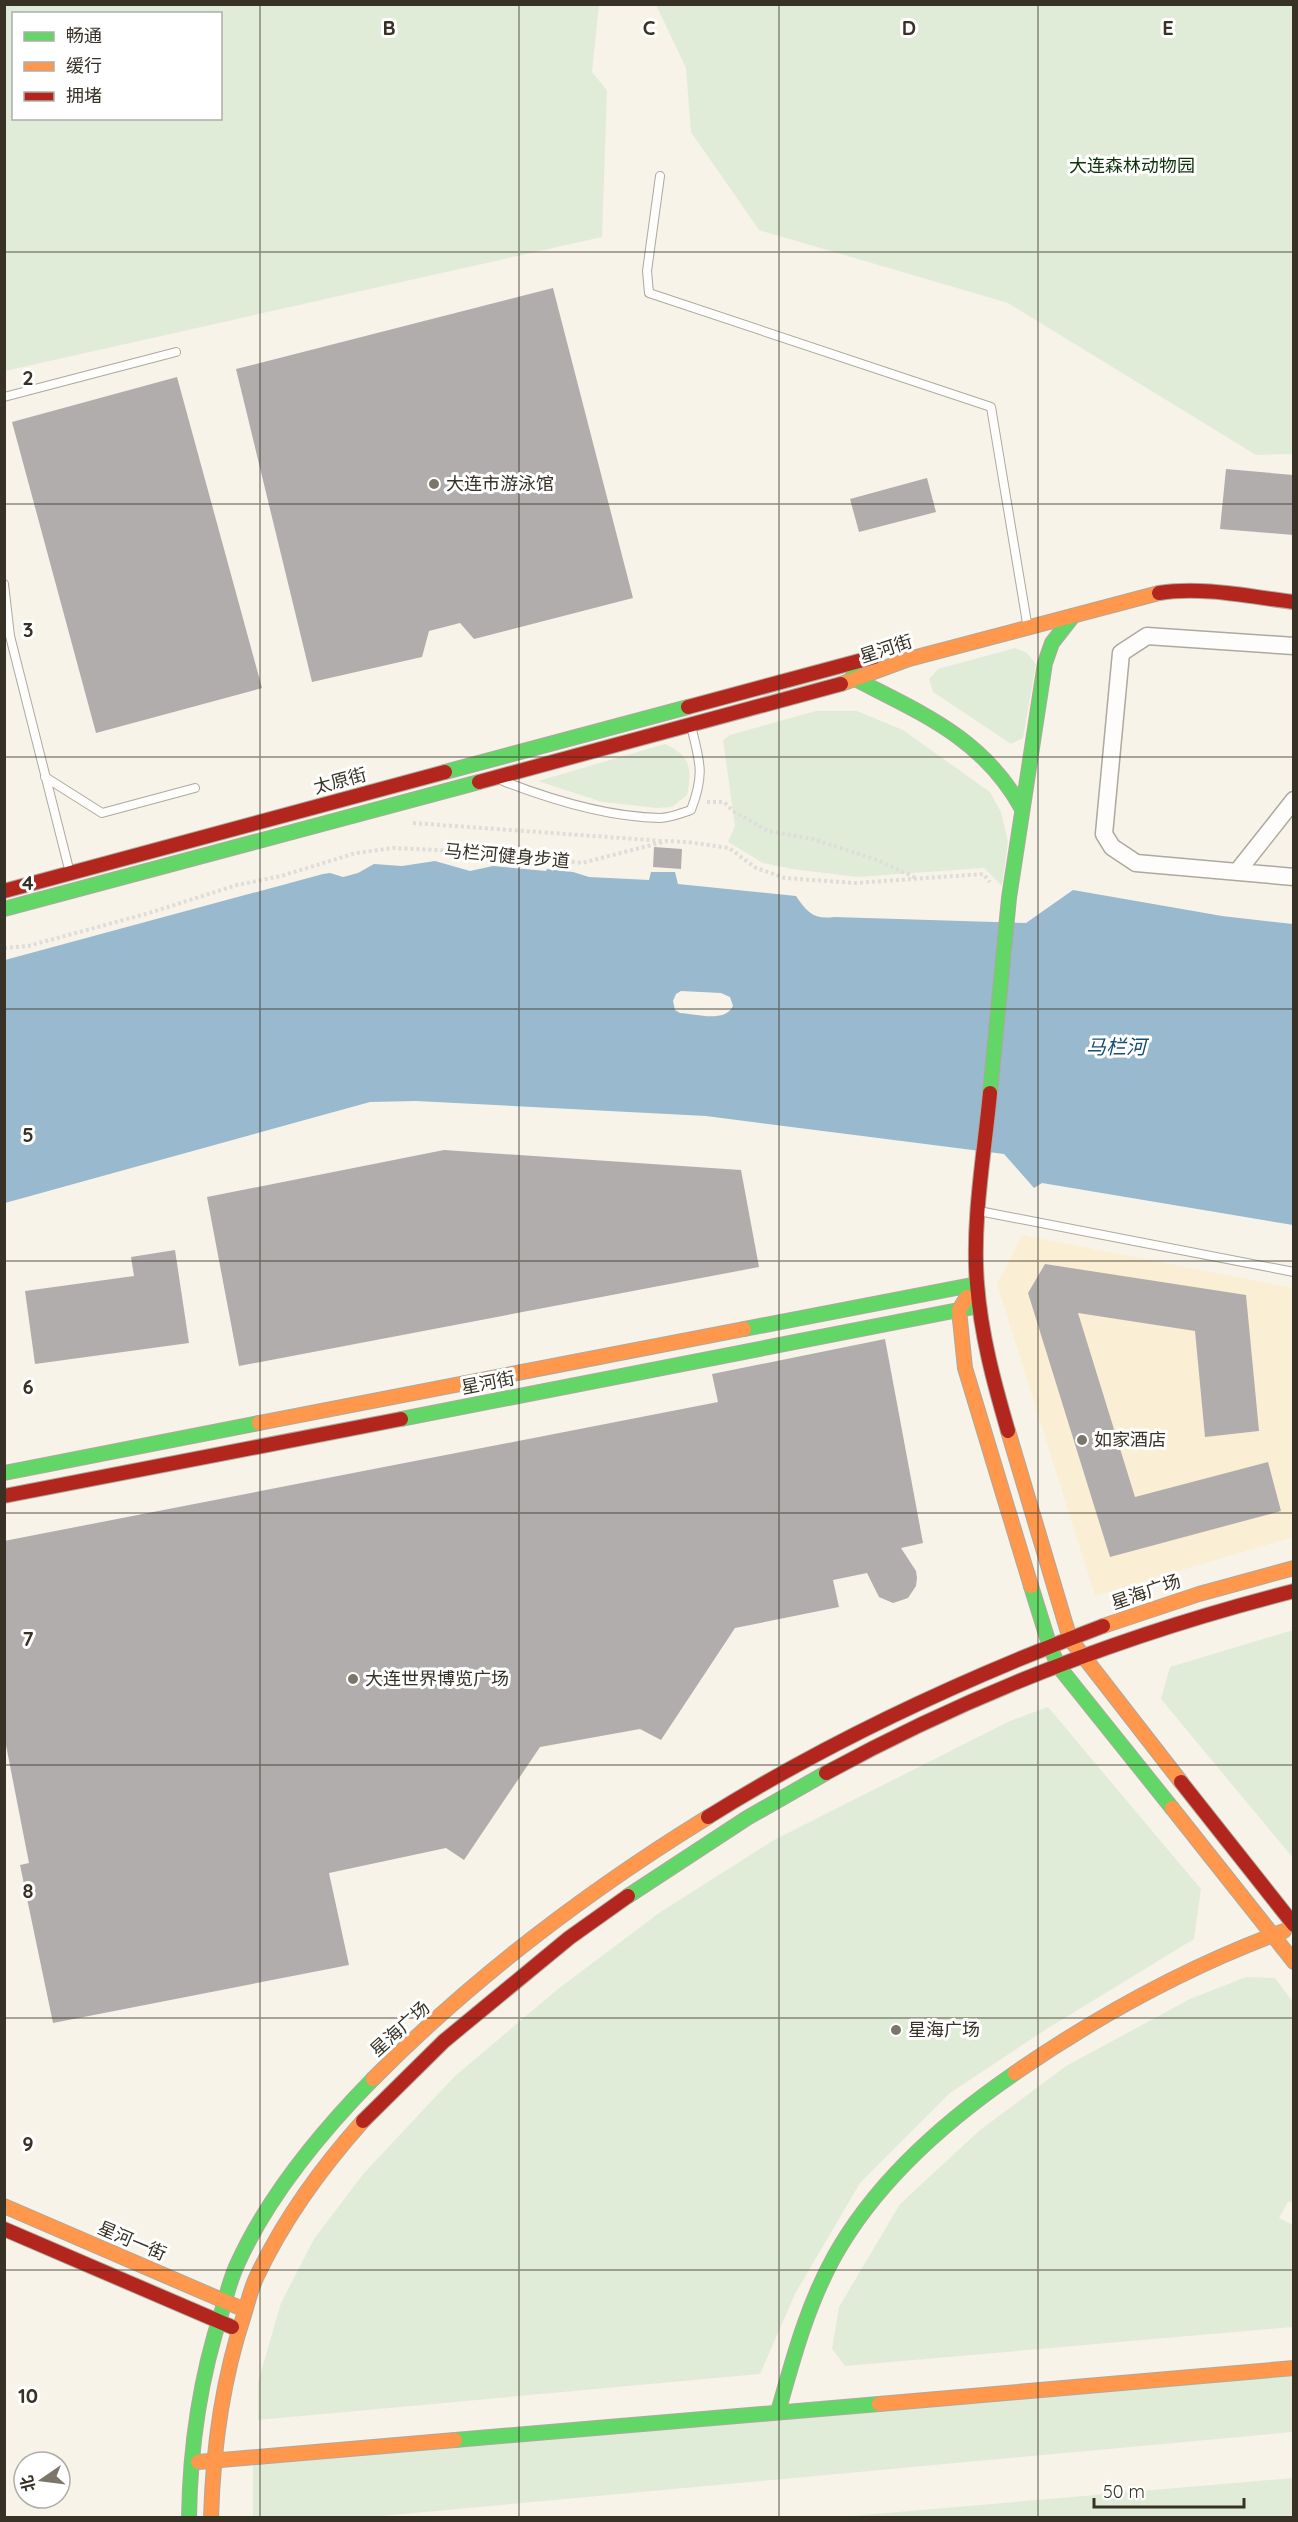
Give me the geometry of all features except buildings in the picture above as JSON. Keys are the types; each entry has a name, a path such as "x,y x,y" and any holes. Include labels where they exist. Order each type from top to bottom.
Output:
{"main road":[{"name":"星河街","path":"685,707 852,664 1148,581 1197,577 1293,588"},
{"name":"星河街","path":"494,778 831,688 909,659 1028,629 1150,594 1175,590 1293,602"},
{"path":"778,2412 801,2331 834,2257 879,2191 929,2140 986,2094 1044,2052 1168,1982 1233,1950 1293,1926 1070,1639 988,1363 977,1284 979,1211 982,1159 1009,898 1045,663 1052,643 1073,616"},
{"path":"852,664 855,679 955,735 983,756 1006,782 1022,809"},
{"name":"太原街","path":"4,891 685,707"},
{"name":"太原街","path":"4,909 494,778"},
{"name":"星河街","path":"4,1473 977,1284"},
{"path":"977,1284 959,1310 965,1368 1050,1647 1059,1667 1293,1962"},
{"name":"星河街","path":"4,1496 979,1306"},
{"name":"星海广场","path":"189,2517 195,2418 209,2346 238,2262 270,2206 306,2153 345,2105 436,2020 581,1901 681,1833 785,1770 893,1713 1004,1664 1146,1610 1214,1588 1293,1568"},
{"path":"211,2517 217,2419 230,2353 258,2273 288,2218 322,2167 370,2112 452,2035 508,1987 597,1917 696,1851 798,1788 903,1733 1012,1684 1083,1658 1219,1611 1293,1591"},
{"name":"星河一街","path":"4,2206 245,2309"},
{"path":"4,2229 238,2330"},
{"path":"191,2463 1293,2368"}],"street":[{"path":"1293,646 1147,636 1121,653 1104,834 1112,847 1136,862 1293,877"},
{"path":"1238,872 1293,800"}],"lane":[{"path":"660,176 647,271 649,293 991,407 1028,629"},
{"path":"4,397 176,352"},
{"path":"4,584 10,636 74,891"},
{"path":"494,778 618,814 663,818 691,810 700,787 701,764 685,707"},
{"path":"45,777 102,813 195,788"},
{"path":"979,1211 1293,1272"}],"path":[{"path":"695,800 724,802 733,811 768,831 813,839 877,860 916,878"},
{"path":"403,823 434,823 667,842"},
{"name":"马栏河健身步道","path":"4,948 27,946 357,853 393,848 503,852 582,863 667,842 729,848 756,868 785,878 855,883 983,874 995,887"}],"shaded area":[{"path":"1022,1235 1293,1288 1293,1537 1095,1596 997,1284"}],"green space":[{"path":"4,5 599,5 592,72 607,90 602,237 5,371"},
{"name":"大连森林动物园","path":"656,5 1293,5 1293,454 1256,455 1008,303 759,230 691,132 686,68"},
{"path":"1015,648 1027,653 1036,664 1023,738 1011,744 933,692 929,679 938,669"},
{"path":"816,711 857,711 903,730 990,792 1001,812 1008,842 1002,886 984,868 857,877 792,869 763,863 728,842 735,826 723,740 730,735"},
{"path":"665,744 685,758 689,770 687,795 672,807 657,808 602,802 538,781"},
{"path":"1294,1630 1293,1858 1161,1699 1170,1667"},
{"path":"1048,1707 1201,1889 1194,1939 1045,2030 950,2093 860,2183 795,2294 760,2374 258,2420 258,2382 281,2303 314,2239 364,2173 455,2076 558,1989 659,1913 774,1840 1010,1721"},
{"path":"1246,1977 1275,1978 1293,2002 1293,2202 1288,2202 1279,2218 1293,2225 1293,2327 845,2366 832,2349 839,2307 900,2204 980,2130 1066,2066 1190,1999"},
{"path":"1293,2374 1293,2432 371,2517 253,2517 253,2465"},
{"path":"1293,2478 1293,2517 840,2517"}],"water":[{"name":"马栏河","path":"435,861 470,871 493,866 546,871 547,869 573,872 589,877 649,880 651,872 675,872 678,884 796,896 812,914 827,918 1026,923 1073,890 1222,916 1293,924 1293,1225 1042,1183 1034,1188 1004,1154 706,1116 416,1101 370,1102 5,1203 5,960 323,874 330,873 343,877 358,873 374,864 402,866","holes":["681,991 721,993 730,997 733,1006 724,1014 702,1016 680,1013 675,1010 673,1001 676,994"]}],"traffic: fast":[{"path":"990,1093 1009,898 1045,663 1052,643 1073,616"},
{"path":"853,671 855,679 928,717 970,746 1007,785 1022,809"},
{"path":"445,772 688,707"},
{"path":"4,909 479,782"},
{"path":"744,1329 977,1284"},
{"path":"401,1419 979,1306"},
{"path":"4,1473 259,1423"},
{"path":"1031,1586 1050,1647 1059,1667 1172,1808"},
{"path":"628,1896 747,1818 826,1773"},
{"path":"778,2412 801,2333 816,2294 851,2229 870,2203 914,2154 963,2111 1015,2073"},
{"path":"189,2518 191,2465 202,2387 214,2336 236,2267 263,2216 296,2167 373,2079"},
{"path":"455,2440 879,2404"}],"traffic: slow":[{"path":"841,684 909,659 1159,593"},
{"path":"967,1297 959,1310 965,1368 1031,1586"},
{"path":"259,1423 744,1329"},
{"path":"1008,1431 1070,1639 1181,1782"},
{"path":"1103,1626 1199,1594 1294,1568"},
{"path":"1172,1808 1294,1962"},
{"path":"373,2079 450,2006 533,1938 619,1875 708,1817"},
{"path":"1015,2073 1079,2031 1145,1993 1214,1960 1284,1931"},
{"path":"211,2518 214,2466 224,2390 253,2285 291,2214 363,2121"},
{"path":"4,2206 238,2307"},
{"path":"879,2404 1294,2368"},
{"path":"198,2462 455,2440"}],"traffic: jam":[{"path":"1159,593 1210,591 1294,602"},
{"path":"688,707 874,657"},
{"path":"479,782 841,684"},
{"path":"4,891 445,772"},
{"path":"990,1093 977,1212 977,1284 985,1340 1008,1431"},
{"path":"4,1496 401,1419"},
{"path":"826,1773 938,1717 1054,1667 1173,1625 1294,1591"},
{"path":"708,1817 803,1762 901,1712 1001,1667 1103,1626"},
{"path":"1181,1782 1294,1925"},
{"path":"363,2121 444,2041 569,1938 628,1896"},
{"path":"4,2229 232,2327"}],"place":[{"name":"大连市游泳馆","path":"434,484"},
{"name":"如家酒店","path":"1082,1440"},
{"name":"大连世界博览广场","path":"353,1679"},
{"name":"星海广场","path":"896,2030"}]}
